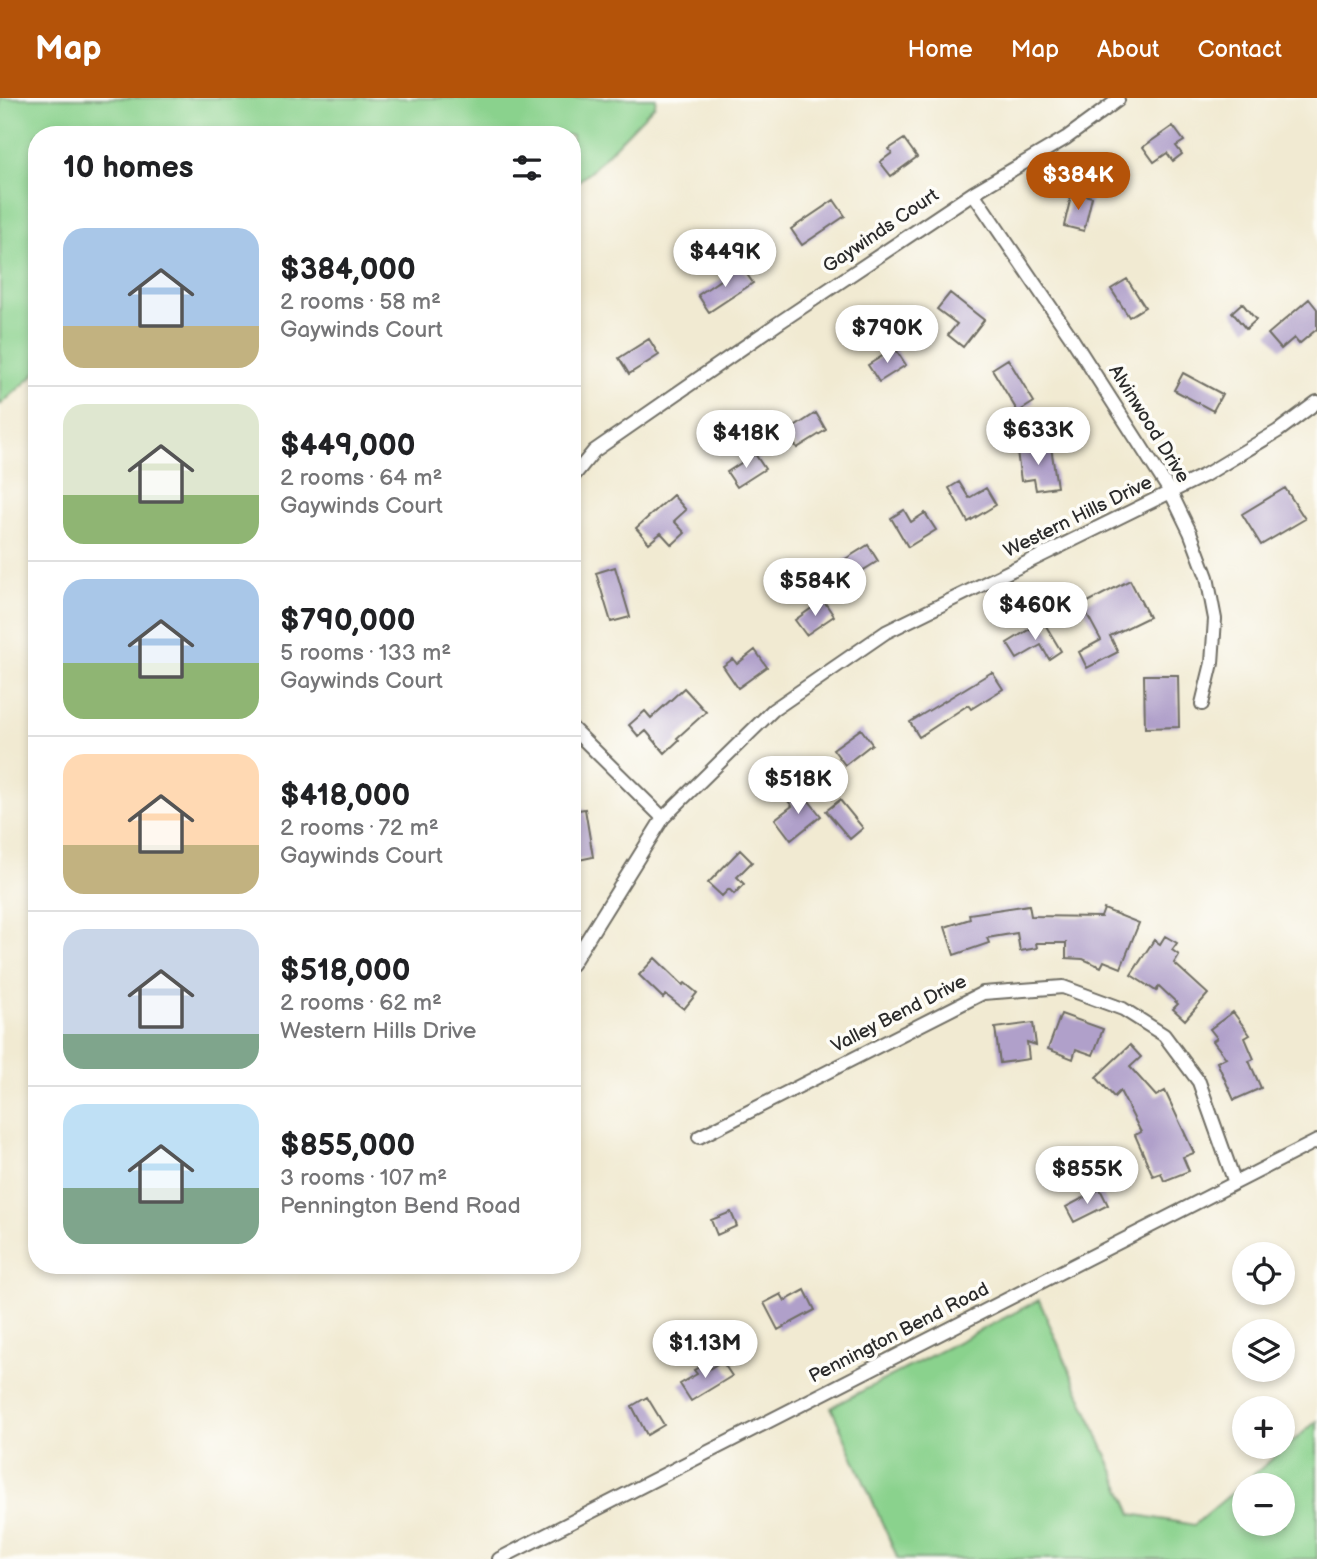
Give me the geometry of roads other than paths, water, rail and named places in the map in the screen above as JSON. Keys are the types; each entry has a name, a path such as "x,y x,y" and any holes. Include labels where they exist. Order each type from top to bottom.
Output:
{"street":[{"name":"Gaywinds Court","path":"581,467 594,451 780,321 973,192 1066,138 1118,100"},
{"name":"Alvinwood Drive","path":"973,192 1069,334 1171,493 1190,532 1207,577 1215,619 1212,663 1202,704"},
{"name":"Western Hills Drive","path":"581,950 663,818 773,710 886,632 1171,493 1260,443 1317,402"},
{"path":"581,737 663,818"},
{"name":"Valley Bend Drive","path":"699,1137 983,993 1063,987 1123,1009 1164,1035 1199,1082 1235,1183"},
{"name":"Pennington Bend Road","path":"499,1559 1317,1141"}]}
